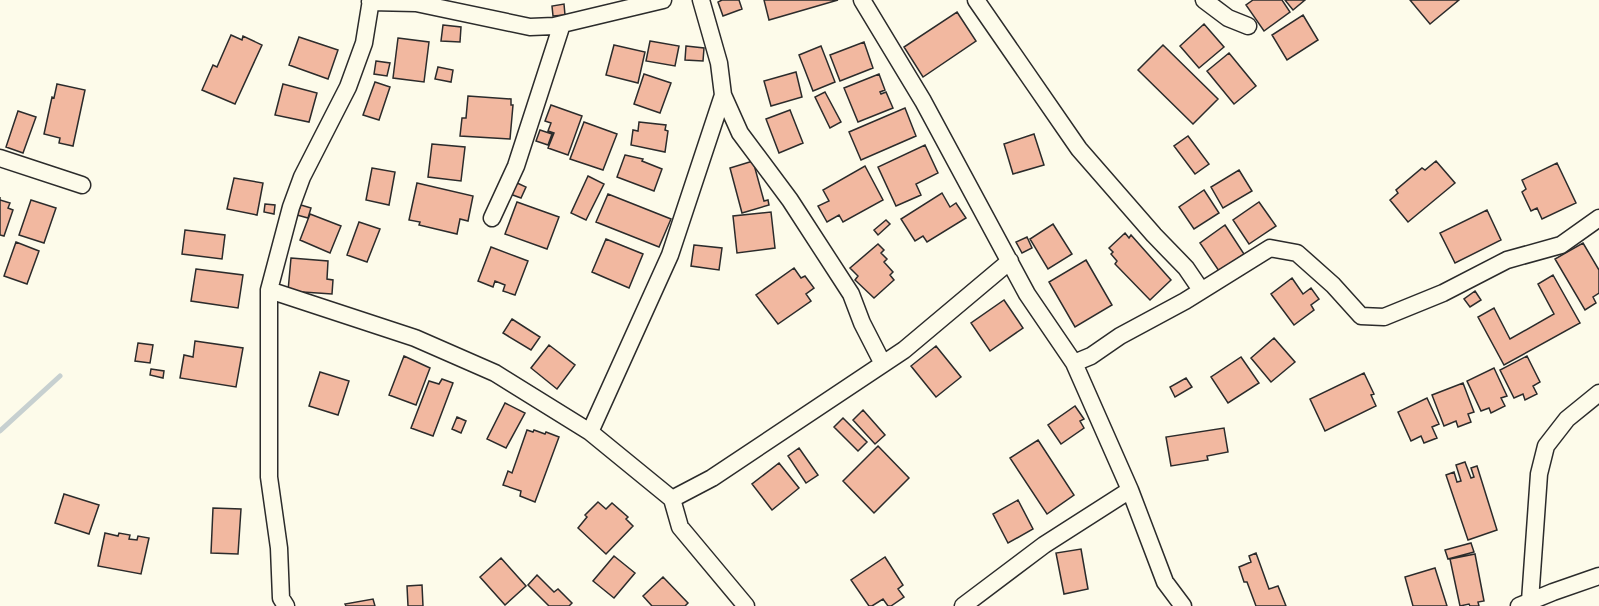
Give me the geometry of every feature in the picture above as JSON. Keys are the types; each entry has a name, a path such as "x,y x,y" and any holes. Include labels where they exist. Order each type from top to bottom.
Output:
{"street":[{"path":"286,606 281,598 279,548 270,477 269,290 302,177 348,87 364,43 371,1 416,3 530,27 562,24 663,0"},
{"path":"701,0 719,63 723,95 740,133 790,200 851,294 862,323 884,364"},
{"path":"862,0 923,101 1027,294 1074,363 1130,490 1165,582 1183,606"},
{"path":"976,0 1079,149 1186,268 1201,290"},
{"path":"1204,0 1228,18 1248,26"},
{"path":"492,218 516,166 562,24"},
{"path":"590,432 670,255 723,95"},
{"path":"0,158 82,185"},
{"path":"1074,363 1091,356 1120,336 1185,301 1270,248 1297,253 1333,285 1361,316 1384,317 1443,293 1507,260 1561,245 1599,218"},
{"path":"672,500 712,478 904,350 1010,261"},
{"path":"269,290 415,338 495,373 590,432 672,500 680,526 746,606"},
{"path":"1599,393 1567,418 1546,446 1539,474 1535,602 1599,576"},
{"path":"963,606 1044,545 1130,490"}],"building":[{"path":"739,0 742,9 723,16 718,2"},
{"path":"764,0 838,0 769,20"},
{"path":"1253,0 1282,0 1290,12 1264,31 1246,5"},
{"path":"1285,0 1305,0 1293,10"},
{"path":"1410,0 1459,0 1430,24"},
{"path":"564,4 565,15 553,16 552,6"},
{"path":"957,12 976,41 923,77 904,47"},
{"path":"1303,15 1318,40 1287,60 1272,35"},
{"path":"1204,24 1224,47 1199,68 1180,46"},
{"path":"443,25 461,27 460,42 441,41"},
{"path":"231,35 242,40 243,36 262,45 235,104 202,90 213,65 217,67"},
{"path":"299,37 338,50 328,79 289,65"},
{"path":"398,38 429,42 424,82 393,78"},
{"path":"650,41 679,46 675,66 646,61"},
{"path":"864,42 873,68 840,81 830,55"},
{"path":"614,45 645,52 638,83 606,75"},
{"path":"1163,45 1218,99 1193,124 1138,70"},
{"path":"686,46 704,48 703,61 685,60"},
{"path":"821,46 835,82 813,91 799,55"},
{"path":"1229,53 1256,86 1234,104 1207,71"},
{"path":"376,61 390,63 387,76 374,74"},
{"path":"438,67 453,70 451,82 435,79"},
{"path":"796,72 802,97 771,106 764,81"},
{"path":"644,74 671,83 660,113 634,104"},
{"path":"879,74 885,90 880,92 881,94 886,92 893,108 858,122 844,88"},
{"path":"375,82 390,87 379,120 363,115"},
{"path":"57,84 85,90 73,146 59,143 60,138 44,134"},
{"path":"283,84 317,93 309,122 275,115"},
{"path":"825,92 841,122 830,128 815,97"},
{"path":"468,96 511,99 511,105 513,105 510,139 460,136 462,118 466,118"},
{"path":"551,105 582,116 568,155 548,148 554,133 548,131 551,123 545,121"},
{"path":"905,108 916,136 861,160 849,132"},
{"path":"790,110 803,143 779,153 766,119"},
{"path":"18,111 36,117 23,153 6,147"},
{"path":"584,122 617,134 603,170 570,159"},
{"path":"639,122 666,125 665,130 668,131 665,152 631,145 633,130 638,131"},
{"path":"540,130 552,134 548,145 536,141"},
{"path":"1034,134 1044,165 1013,174 1004,144"},
{"path":"1188,136 1209,164 1195,174 1174,146"},
{"path":"432,144 465,147 461,181 428,177"},
{"path":"925,145 938,173 916,184 921,195 896,206 878,167"},
{"path":"625,155 643,159 642,161 662,169 654,191 617,177"},
{"path":"753,161 764,201 768,200 769,205 742,213 730,168"},
{"path":"1436,161 1455,183 1408,222 1390,200 1398,193 1396,190 1422,168 1425,170"},
{"path":"1557,163 1576,203 1542,219 1537,208 1531,211 1522,192 1526,189 1522,180"},
{"path":"865,166 883,200 843,222 839,215 827,222 818,206 829,201 823,190"},
{"path":"372,168 395,172 389,205 366,200"},
{"path":"1239,170 1252,191 1223,208 1211,187"},
{"path":"588,176 604,184 586,220 571,213"},
{"path":"234,178 263,183 257,215 227,209"},
{"path":"515,182 526,187 521,198 510,194"},
{"path":"417,183 473,196 468,221 460,219 457,234 419,225 420,222 409,220"},
{"path":"1204,190 1219,213 1194,229 1179,207"},
{"path":"942,193 950,207 956,203 966,218 927,242 923,236 915,241 901,219"},
{"path":"608,194 671,219 659,247 596,222"},
{"path":"0,200 10,203 8,208 13,210 4,236 0,235"},
{"path":"31,200 56,208 44,243 19,235"},
{"path":"517,202 559,217 547,249 505,234"},
{"path":"1259,202 1276,226 1249,244 1233,220"},
{"path":"265,204 275,205 274,214 264,212"},
{"path":"301,205 311,208 308,218 297,215"},
{"path":"1487,210 1501,240 1455,263 1440,233"},
{"path":"771,212 775,248 737,253 733,216"},
{"path":"310,214 341,226 330,253 300,240"},
{"path":"886,220 890,224 878,235 874,230"},
{"path":"359,222 380,229 367,262 347,255"},
{"path":"1053,224 1072,254 1048,269 1030,239"},
{"path":"1225,225 1244,254 1219,271 1200,243"},
{"path":"185,230 225,235 222,259 182,254"},
{"path":"1125,233 1129,238 1131,235 1171,280 1150,300 1115,264 1117,261 1111,254 1113,252 1109,248"},
{"path":"1027,237 1032,248 1022,253 1016,242"},
{"path":"606,239 643,254 629,288 592,272"},
{"path":"16,242 39,251 27,284 4,276"},
{"path":"1583,243 1599,270 1599,293 1593,297 1596,303 1585,310 1555,259"},
{"path":"878,244 884,250 881,253 887,259 884,262 893,272 890,275 894,280 874,298 855,280 858,276 850,268"},
{"path":"694,245 722,248 719,270 691,266"},
{"path":"491,247 528,261 515,295 503,291 505,285 495,281 493,287 478,281"},
{"path":"291,258 328,261 327,279 333,280 332,294 288,291"},
{"path":"1086,260 1112,305 1075,327 1049,282"},
{"path":"794,268 801,278 805,276 814,288 806,294 811,301 778,324 756,295"},
{"path":"196,269 243,275 238,308 191,301"},
{"path":"1553,275 1580,323 1504,365 1478,317 1494,308 1510,339 1554,314 1538,284"},
{"path":"1292,278 1303,294 1311,288 1319,299 1311,305 1314,310 1294,325 1271,294"},
{"path":"1475,291 1481,300 1470,307 1464,299"},
{"path":"1004,300 1023,328 990,351 971,323"},
{"path":"512,319 540,337 531,350 503,333"},
{"path":"1274,338 1295,362 1271,382 1251,358"},
{"path":"195,341 243,348 236,387 180,378 184,355 193,357"},
{"path":"138,343 153,345 150,363 135,361"},
{"path":"549,345 575,365 557,389 531,368"},
{"path":"936,346 961,377 936,397 911,366"},
{"path":"404,356 430,368 416,405 389,395"},
{"path":"1527,356 1540,382 1533,386 1537,394 1525,400 1523,394 1514,398 1500,370"},
{"path":"1241,357 1259,383 1228,403 1211,377"},
{"path":"1494,368 1507,396 1501,398 1505,406 1491,413 1489,408 1481,411 1467,381"},
{"path":"151,369 164,371 163,378 150,375"},
{"path":"320,372 349,381 338,415 309,406"},
{"path":"1364,373 1374,394 1371,395 1376,406 1325,431 1310,399"},
{"path":"1186,378 1192,387 1175,397 1170,387"},
{"path":"442,379 453,383 433,436 411,428 429,381 439,384"},
{"path":"1463,383 1474,412 1468,414 1471,422 1458,427 1456,421 1444,426 1432,395"},
{"path":"1427,398 1439,424 1432,427 1437,438 1424,443 1421,436 1411,441 1398,412"},
{"path":"505,403 525,413 506,448 487,439"},
{"path":"1075,406 1084,419 1080,421 1084,428 1061,444 1048,425"},
{"path":"863,410 885,435 875,444 853,420"},
{"path":"457,417 466,421 461,433 452,429"},
{"path":"843,418 867,442 858,451 834,427"},
{"path":"1224,428 1228,452 1207,456 1208,460 1171,466 1166,437"},
{"path":"527,430 545,434 546,432 559,437 535,502 520,496 521,491 503,485 508,471 512,473"},
{"path":"1038,440 1074,495 1047,514 1010,458"},
{"path":"878,446 909,478 874,513 843,481"},
{"path":"799,448 818,475 806,483 788,456"},
{"path":"1465,462 1471,478 1474,477 1471,468 1477,466 1497,530 1468,540 1446,475 1454,472 1457,482 1461,481 1456,465"},
{"path":"779,463 799,488 772,510 752,484"},
{"path":"64,494 99,505 89,534 55,523"},
{"path":"1018,500 1033,529 1008,543 993,514"},
{"path":"598,502 606,509 612,503 628,517 626,519 633,526 606,554 578,528 587,517 585,515"},
{"path":"213,508 241,509 238,554 211,553"},
{"path":"105,533 118,536 119,533 130,535 129,539 137,540 138,536 149,538 141,574 98,566"},
{"path":"1471,543 1474,552 1448,559 1445,550"},
{"path":"1081,549 1088,589 1064,594 1056,553"},
{"path":"1256,553 1269,589 1278,586 1286,606 1256,606 1239,567 1251,562 1249,556"},
{"path":"1475,554 1484,601 1478,602 1479,606 1469,604 1460,606 1450,559"},
{"path":"614,556 635,573 614,598 593,581"},
{"path":"885,557 903,585 898,589 904,597 891,606 888,606 883,599 869,606 851,580"},
{"path":"501,558 526,586 505,605 480,577"},
{"path":"1435,568 1447,606 1413,606 1405,577"},
{"path":"537,575 554,592 558,589 572,603 569,606 549,606 528,585"},
{"path":"663,577 688,603 685,606 652,606 643,596"},
{"path":"422,585 423,606 408,606 407,586"},
{"path":"373,599 375,606 346,606 345,604"}],"waterway":[{"path":"0,431 60,376"}]}
